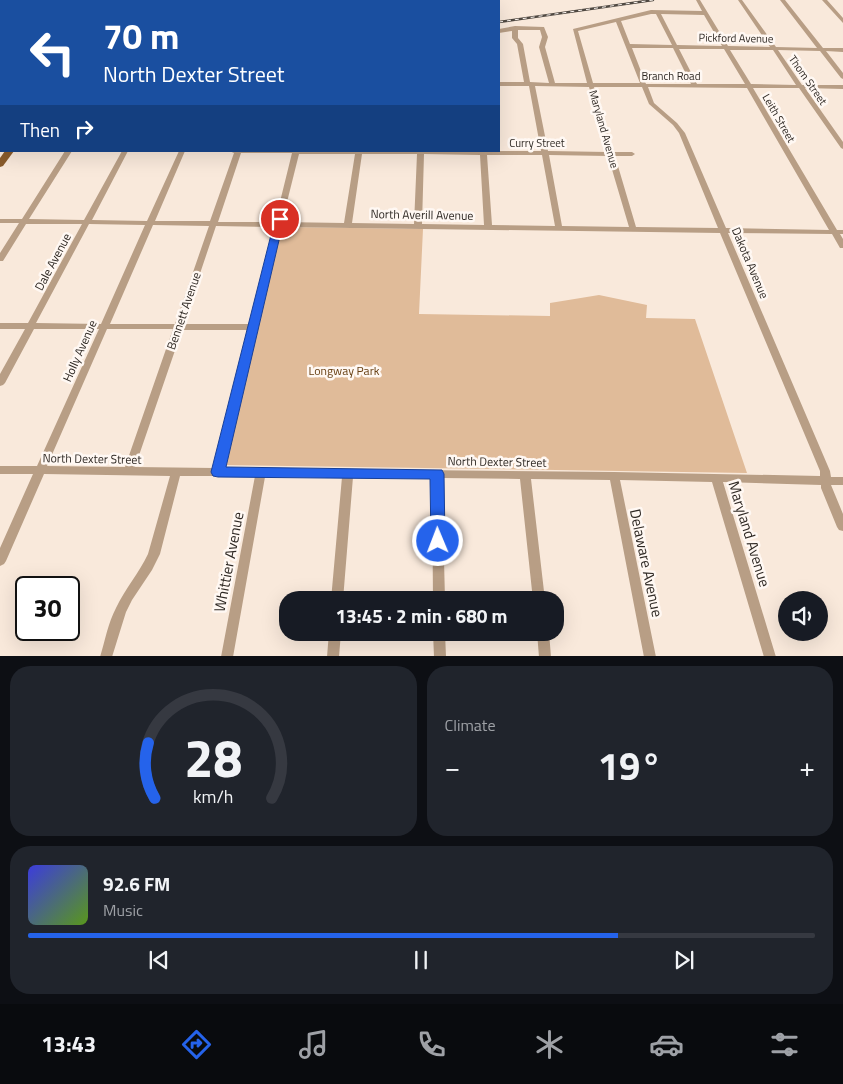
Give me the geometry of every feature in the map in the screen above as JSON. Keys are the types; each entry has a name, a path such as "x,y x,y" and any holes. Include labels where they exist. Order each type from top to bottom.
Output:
{"main road":[{"path":"0,164 9,152"}],"street":[{"name":"Leith Street","path":"698,0 843,246"},
{"name":"Thom Street","path":"740,0 843,148"},
{"path":"782,0 843,76"},
{"path":"824,0 843,21"},
{"path":"658,12 695,86"},
{"path":"618,20 658,12 704,13"},
{"name":"Maryland Avenue","path":"618,20 575,30 633,229"},
{"name":"Dakota Avenue","path":"618,20 655,109 678,126 825,471 826,488 843,527"},
{"path":"500,31 542,28 545,37 542,47 553,85"},
{"path":"513,29 515,38 520,44 545,153 559,228"},
{"name":"Pickford Avenue","path":"628,46 843,50"},
{"name":"Branch Road","path":"500,84 843,88"},
{"path":"0,259 68,152"},
{"name":"Dale Avenue","path":"0,383 124,152"},
{"name":"Holly Avenue","path":"0,561 182,152"},
{"name":"Bennett Avenue","path":"129,471 238,152"},
{"path":"218,472 296,152"},
{"name":"Curry Street","path":"296,152 632,154"},
{"path":"348,225 359,152"},
{"path":"418,226 421,152"},
{"path":"483,152 488,227"},
{"name":"North Averill Avenue","path":"0,221 843,232"},
{"path":"0,326 253,327"},
{"name":"North Dexter Street","path":"0,470 614,476 843,481"},
{"path":"106,656 120,611 148,567 154,554 176,472"},
{"name":"Whittier Avenue","path":"227,656 261,472"},
{"path":"338,591 348,473"},
{"path":"437,474 439,591"},
{"path":"526,475 538,591"},
{"name":"Delaware Avenue","path":"614,476 650,656"},
{"name":"Maryland Avenue","path":"716,478 770,656"},
{"path":"333,656 334,641"},
{"path":"439,641 440,656"},
{"path":"544,641 545,656"}],"green space":[{"name":"Longway Park","path":"281,227 423,229 419,314 550,316 550,303 599,295 647,305 646,318 695,319 747,473 225,465"}],"railway":[{"path":"500,22 653,0"}],"route":[{"path":"280,219 218,472 437,474 438,541"}]}
